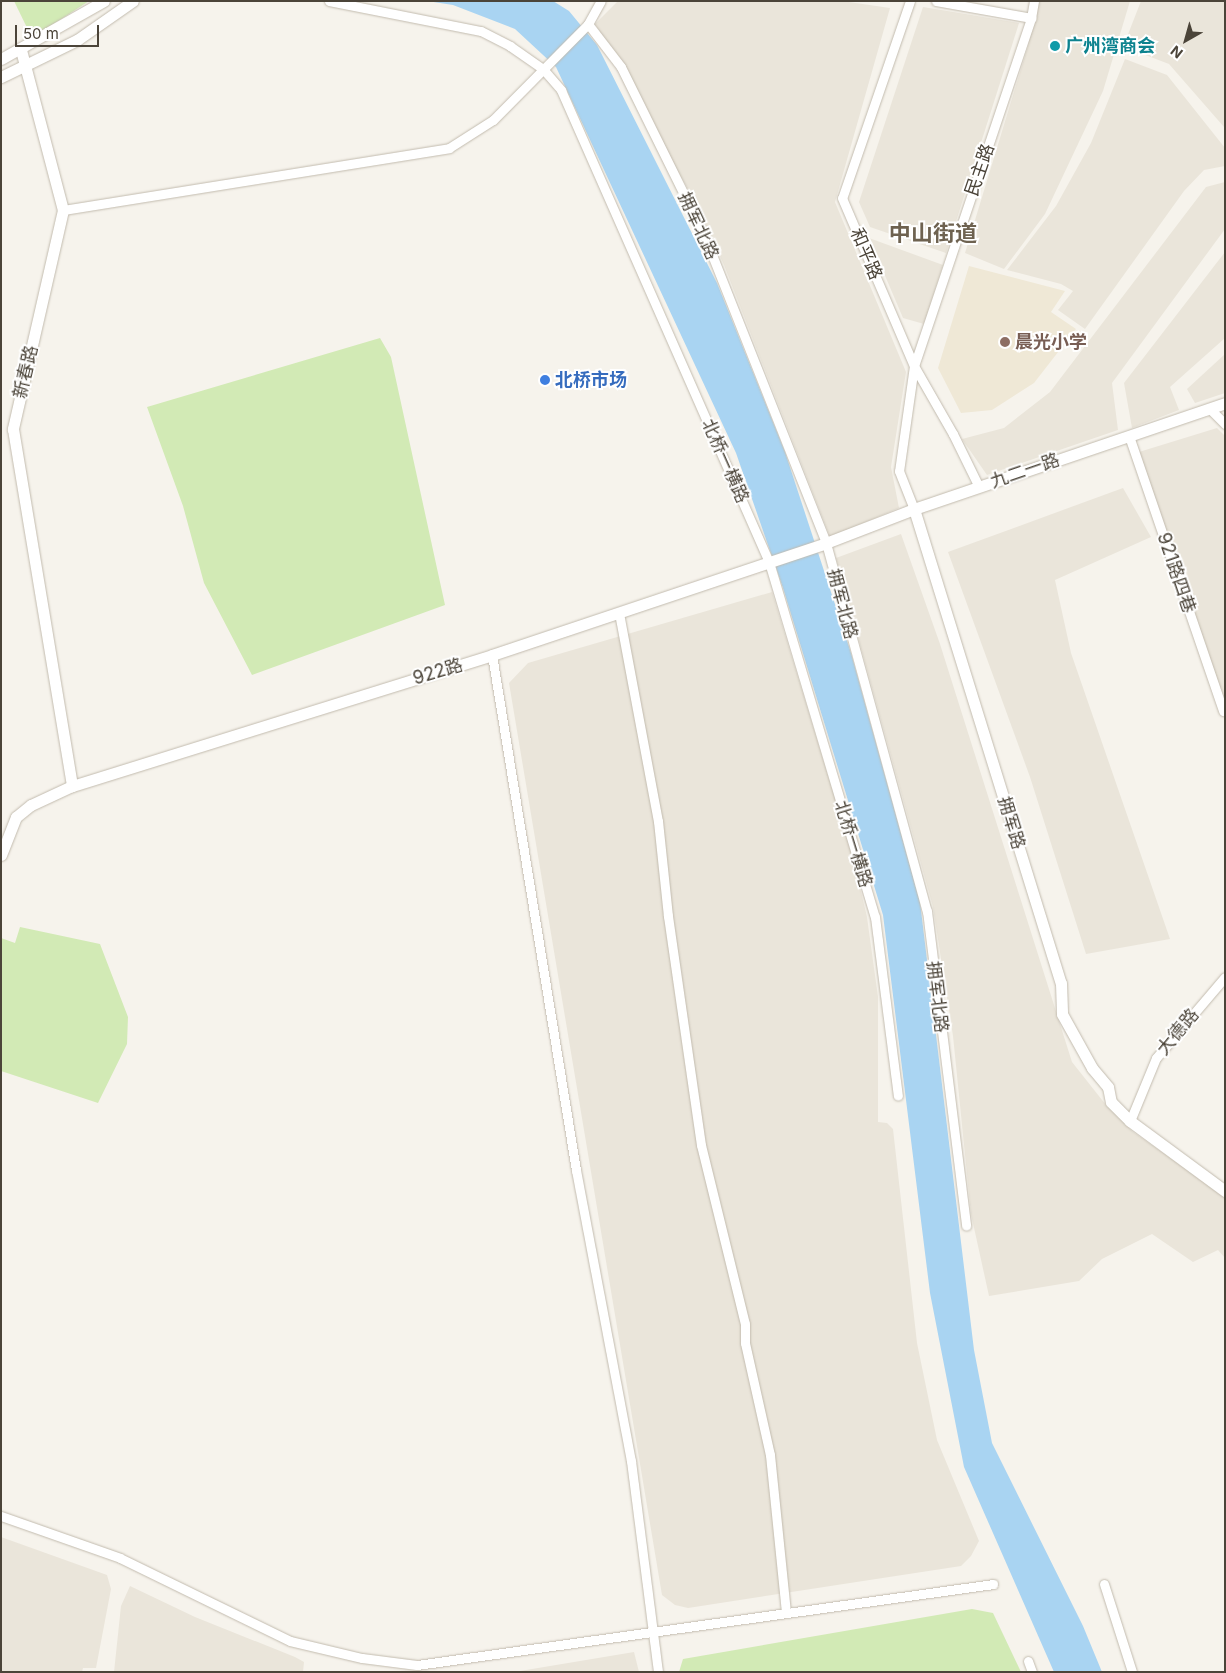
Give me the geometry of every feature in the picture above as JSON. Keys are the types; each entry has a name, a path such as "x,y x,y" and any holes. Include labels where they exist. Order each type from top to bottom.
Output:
{"street":[{"path":"1,59 21,50 104,1"},
{"path":"1,77 77,40 133,1"},
{"name":"北桥一横路","path":"329,1 444,21 481,31 510,46 543,69 561,90 769,562 875,917 898,1096"},
{"path":"62,210 449,148 492,120 588,24 601,1"},
{"name":"和平路","path":"910,1 842,198 914,366 953,434 979,487"},
{"path":"936,1 1031,18"},
{"name":"民主路","path":"914,366 1031,18 1034,1"},
{"name":"拥军北路","path":"588,24 621,67 705,237 826,543 926,911 966,1226"},
{"name":"新春路","path":"21,50 62,210 13,429 72,786"},
{"path":"914,366 899,471 914,510"},
{"name":"九二一路","path":"826,543 979,487 1225,403"},
{"path":"1209,408 1225,424"},
{"name":"921路四巷","path":"1129,436 1224,710"},
{"name":"拥军路","path":"914,510 1060,983 1062,1014 1092,1068 1108,1087 1111,1102 1130,1121 1225,1190"},
{"name":"922路","path":"1,856 16,817 31,805 72,786 492,655 826,543"},
{"path":"618,613 658,821 668,916 701,1146 745,1324 745,1343 770,1455 786,1612"},
{"path":"492,655 576,1170 631,1461 658,1672"},
{"name":"大德路","path":"1130,1121 1156,1058 1225,977"},
{"path":"1,1516 120,1558 290,1642 362,1658 417,1664 994,1584"},
{"path":"1104,1584 1132,1672"},
{"path":"1028,1661 1032,1672"}],"shaded area":[{"path":"618,1 842,1 890,8 835,202 906,372 891,467 899,508 830,537 724,265 693,198 595,24"},
{"path":"1037,1 1130,1 1103,91 1045,214 1004,269 965,253 1028,46"},
{"path":"1141,1 1225,1 1224,127 1169,64 1127,48 1125,42"},
{"path":"923,7 1019,23 946,253 870,227 859,202"},
{"path":"1125,59 1167,75 1225,148 1225,166 1204,170 1184,191 1085,329 1058,310 1073,291 1061,284 1007,270 1056,206 1091,143"},
{"path":"1225,182 1225,229 1112,383 1118,430 987,475 962,439 1004,428 1050,392 1206,187"},
{"path":"869,238 943,265 924,324 903,318"},
{"path":"1225,252 1225,338 1170,387 1179,410 1132,428 1124,383"},
{"name":"晨光小学","path":"969,266 1065,291 1051,312 1076,329 1034,383 992,410 961,413 938,368"},
{"path":"1225,354 1225,393 1195,403 1187,389"},
{"path":"1217,428 1225,436 1224,703 1139,452"},
{"path":"1123,488 1151,537 1055,580 1071,653 1170,939 1086,954 1030,777 948,552"},
{"path":"901,534 940,644 1072,1062 1106,1105 1133,1132 1225,1196 1225,1258 1218,1250 1193,1262 1152,1234 1102,1259 1079,1281 989,1296 971,1214 953,1036 933,907 836,558"},
{"path":"772,592 853,858 867,917 878,997 878,1122 887,1123 893,1129 917,1343 937,1440 979,1541 971,1556 961,1566 688,1608 675,1605 662,1595 509,683 528,663"},
{"path":"1,1537 107,1575 111,1589 96,1668 83,1668 82,1672 1,1672"},
{"path":"130,1586 195,1617 295,1657 304,1662 303,1672 114,1672 121,1606"},
{"path":"634,1652 639,1672 514,1672"}],"green space":[{"path":"14,1 89,1 32,38"},
{"path":"380,338 391,357 445,605 252,675 204,583 183,506 147,407"},
{"path":"20,927 100,944 128,1017 127,1044 98,1103 1,1071 1,938 15,943"},
{"path":"972,1609 993,1613 1021,1672 679,1672 683,1659"}],"water":[{"path":"427,1 553,1 569,11 597,45 717,283 785,452 851,653 920,902 974,1350 992,1443 1083,1626 1102,1672 1054,1672 964,1467 930,1293 883,915 783,588 736,453 556,67 515,29 453,5"}],"place":[{"name":"广州湾商会","path":"1055,46"},
{"name":"晨光小学","path":"1005,342"},
{"name":"北桥市场","path":"545,380"}],"district":[{"name":"中山街道","path":"933,234"}]}
